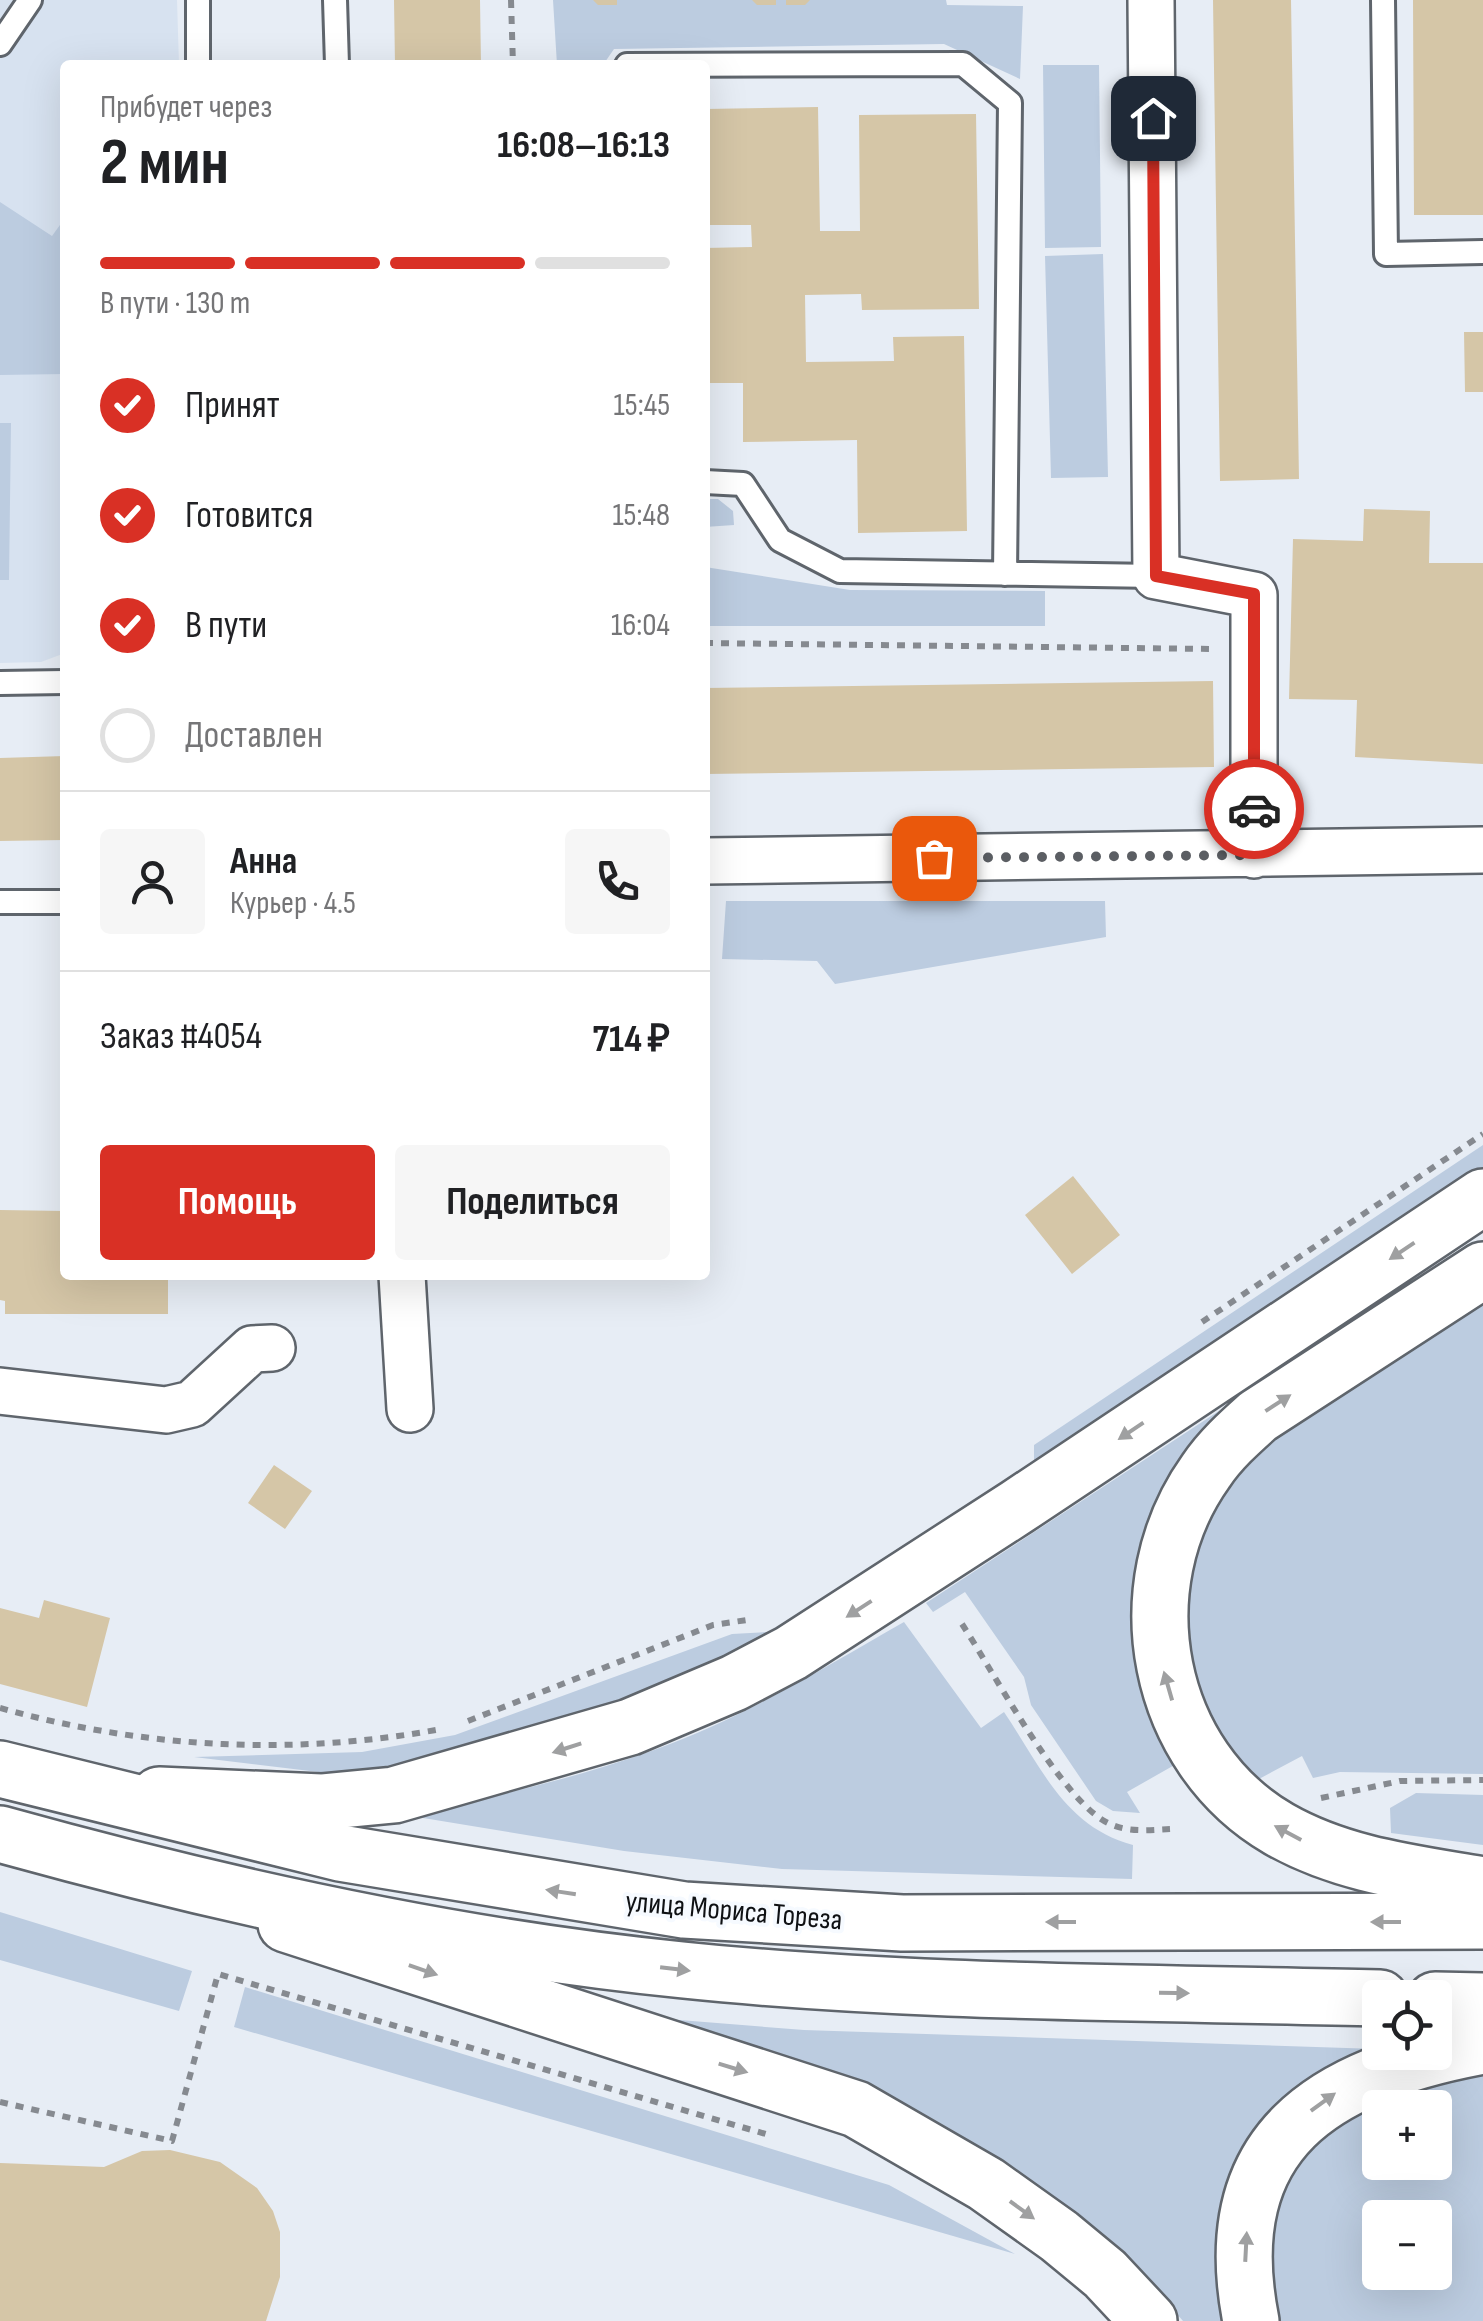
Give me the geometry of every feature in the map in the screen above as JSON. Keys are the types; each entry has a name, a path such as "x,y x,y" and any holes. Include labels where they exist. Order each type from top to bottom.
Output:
{"street":[{"path":"1151,0 1156,576 1254,594 1254,855"},
{"path":"710,860 1483,850"},
{"path":"77,1791 320,1802 394,1795 551,1753 695,1700 790,1653 1483,1197"},
{"path":"1483,1270 1258,1416 1232,1440 1204,1472 1188,1504 1163,1580 1159,1622 1160,1654 1177,1714 1212,1772 1253,1812 1307,1844 1343,1857 1483,1885"},
{"path":"402,1280 410,1409"},
{"path":"0,1391 166,1410 192,1404 252,1349 272,1348"},
{"name":"улица Мориса Тореза","path":"0,1769 340,1853 684,1910 902,1923 1483,1922"},
{"name":"улица Мориса Тореза","path":"0,1834 98,1862 478,1942 680,1970 902,1986 1362,1998"},
{"path":"98,1862 545,2011 800,2088 856,2109 925,2146 1058,2236 1105,2274 1149,2321"},
{"path":"1452,2000 1483,2001"},
{"path":"1251,2321 1245,2293 1248,2211 1259,2174 1284,2136 1338,2091 1376,2073 1425,2057 1483,2046"}],"lane":[{"path":"0,44 30,0"},
{"path":"198,0 198,60"},
{"path":"335,0 337,60"},
{"path":"1383,0 1386,254 1483,252"},
{"path":"710,65 963,64 1010,103 1004,574"},
{"path":"710,482 743,484 780,540 840,571 1156,576"},
{"path":"0,683 60,682"},
{"path":"0,902 60,902"}],"path":[{"path":"511,0 513,60"},
{"path":"710,643 1253,649"},
{"path":"0,1708 190,1745 364,1743 450,1727 713,1626 750,1620"},
{"path":"962,1624 1079,1800 1111,1825 1136,1830 1170,1829"},
{"path":"1304,1801 1400,1781 1483,1780"},
{"path":"0,2102 172,2141 218,1974 780,2138"}],"shaded area":[{"path":"0,0 177,0 179,60 60,60 60,655 41,662 0,663"},
{"path":"553,0 946,0 947,5 1023,6 1020,79 944,44 614,49 606,60 557,60"},
{"path":"1043,65 1099,65 1101,247 1045,248"},
{"path":"0,202 52,236 60,225 60,374 0,375"},
{"path":"1103,254 1108,477 1051,478 1045,256"},
{"path":"0,423 11,423 9,580 0,580"},
{"path":"710,499 718,499 733,511 734,525 710,527"},
{"path":"710,568 850,590 1045,591 1045,626 710,626"},
{"path":"726,901 1105,901 1106,937 835,984 817,961 722,959"},
{"path":"1483,1145 1483,1176 1034,1471 1034,1445"},
{"path":"1483,1298 1483,1774 1340,1772 1313,1778 1302,1756 1259,1779 1230,1746 1209,1712 1191,1654 1189,1587 1197,1547 1212,1512 1232,1482 1287,1429"},
{"path":"1228,1405 1231,1409 1187,1452 1166,1484 1142,1575 1138,1656 1151,1707 1178,1763 1127,1792 1140,1813 1113,1811 1096,1801 1031,1705 1024,1677 965,1592 933,1612 926,1603"},
{"path":"904,1622 981,1728 1004,1712 1043,1774 1072,1810 1109,1836 1133,1845 1132,1879 782,1869 624,1851 411,1816 564,1778 687,1737 782,1692"},
{"path":"785,1631 658,1691 422,1766 335,1774 194,1757 362,1752 455,1735 732,1634"},
{"path":"1416,1793 1483,1795 1483,1845 1391,1833 1390,1808"},
{"path":"0,1912 192,1971 179,2011 0,1960"},
{"path":"245,1987 889,2185 1015,2254 234,2027"},
{"path":"642,2017 804,2030 1362,2049 1362,2056 1300,2087 1274,2109 1255,2134 1236,2192 1229,2321 1183,2321 1113,2249 983,2151 891,2098 771,2052"},
{"path":"1483,2074 1483,2321 1274,2321 1266,2239 1283,2182 1314,2140 1362,2106 1362,2180 1452,2180 1452,2090 1389,2090"}],"building":[{"path":"394,0 480,0 481,60 395,60"},
{"path":"593,0 617,0 617,5 598,5"},
{"path":"752,0 776,0 776,5 757,5"},
{"path":"786,0 810,0 805,5 786,5"},
{"path":"1213,0 1291,0 1299,479 1220,481"},
{"path":"1413,0 1483,0 1483,215 1414,215"},
{"path":"818,107 820,231 860,231 859,115 976,114 979,309 862,310 861,294 805,295 806,362 894,361 893,337 964,336 967,531 858,533 857,440 743,442 743,383 710,383 710,248 752,247 751,225 710,225 710,109"},
{"path":"1464,332 1483,332 1483,392 1465,392"},
{"path":"1364,509 1430,511 1429,563 1483,563 1483,764 1355,757 1357,700 1289,699 1293,539 1363,541"},
{"path":"1213,681 1214,767 710,774 710,688"},
{"path":"60,756 60,840 0,841 0,758"},
{"path":"1073,1176 1120,1235 1072,1274 1025,1215"},
{"path":"0,1210 60,1211 60,1280 168,1280 168,1314 5,1314 5,1301 0,1300"},
{"path":"274,1465 312,1491 285,1529 248,1503"},
{"path":"44,1600 110,1618 87,1707 0,1684 0,1608 39,1618"},
{"path":"170,2150 220,2162 257,2188 273,2211 280,2232 280,2277 266,2321 0,2321 0,2163 104,2167 142,2151"}],"way so far":[{"path":"934,858 1254,855 1254,809"}],"route":[{"path":"1153,118 1156,576 1254,594 1254,809"}]}
